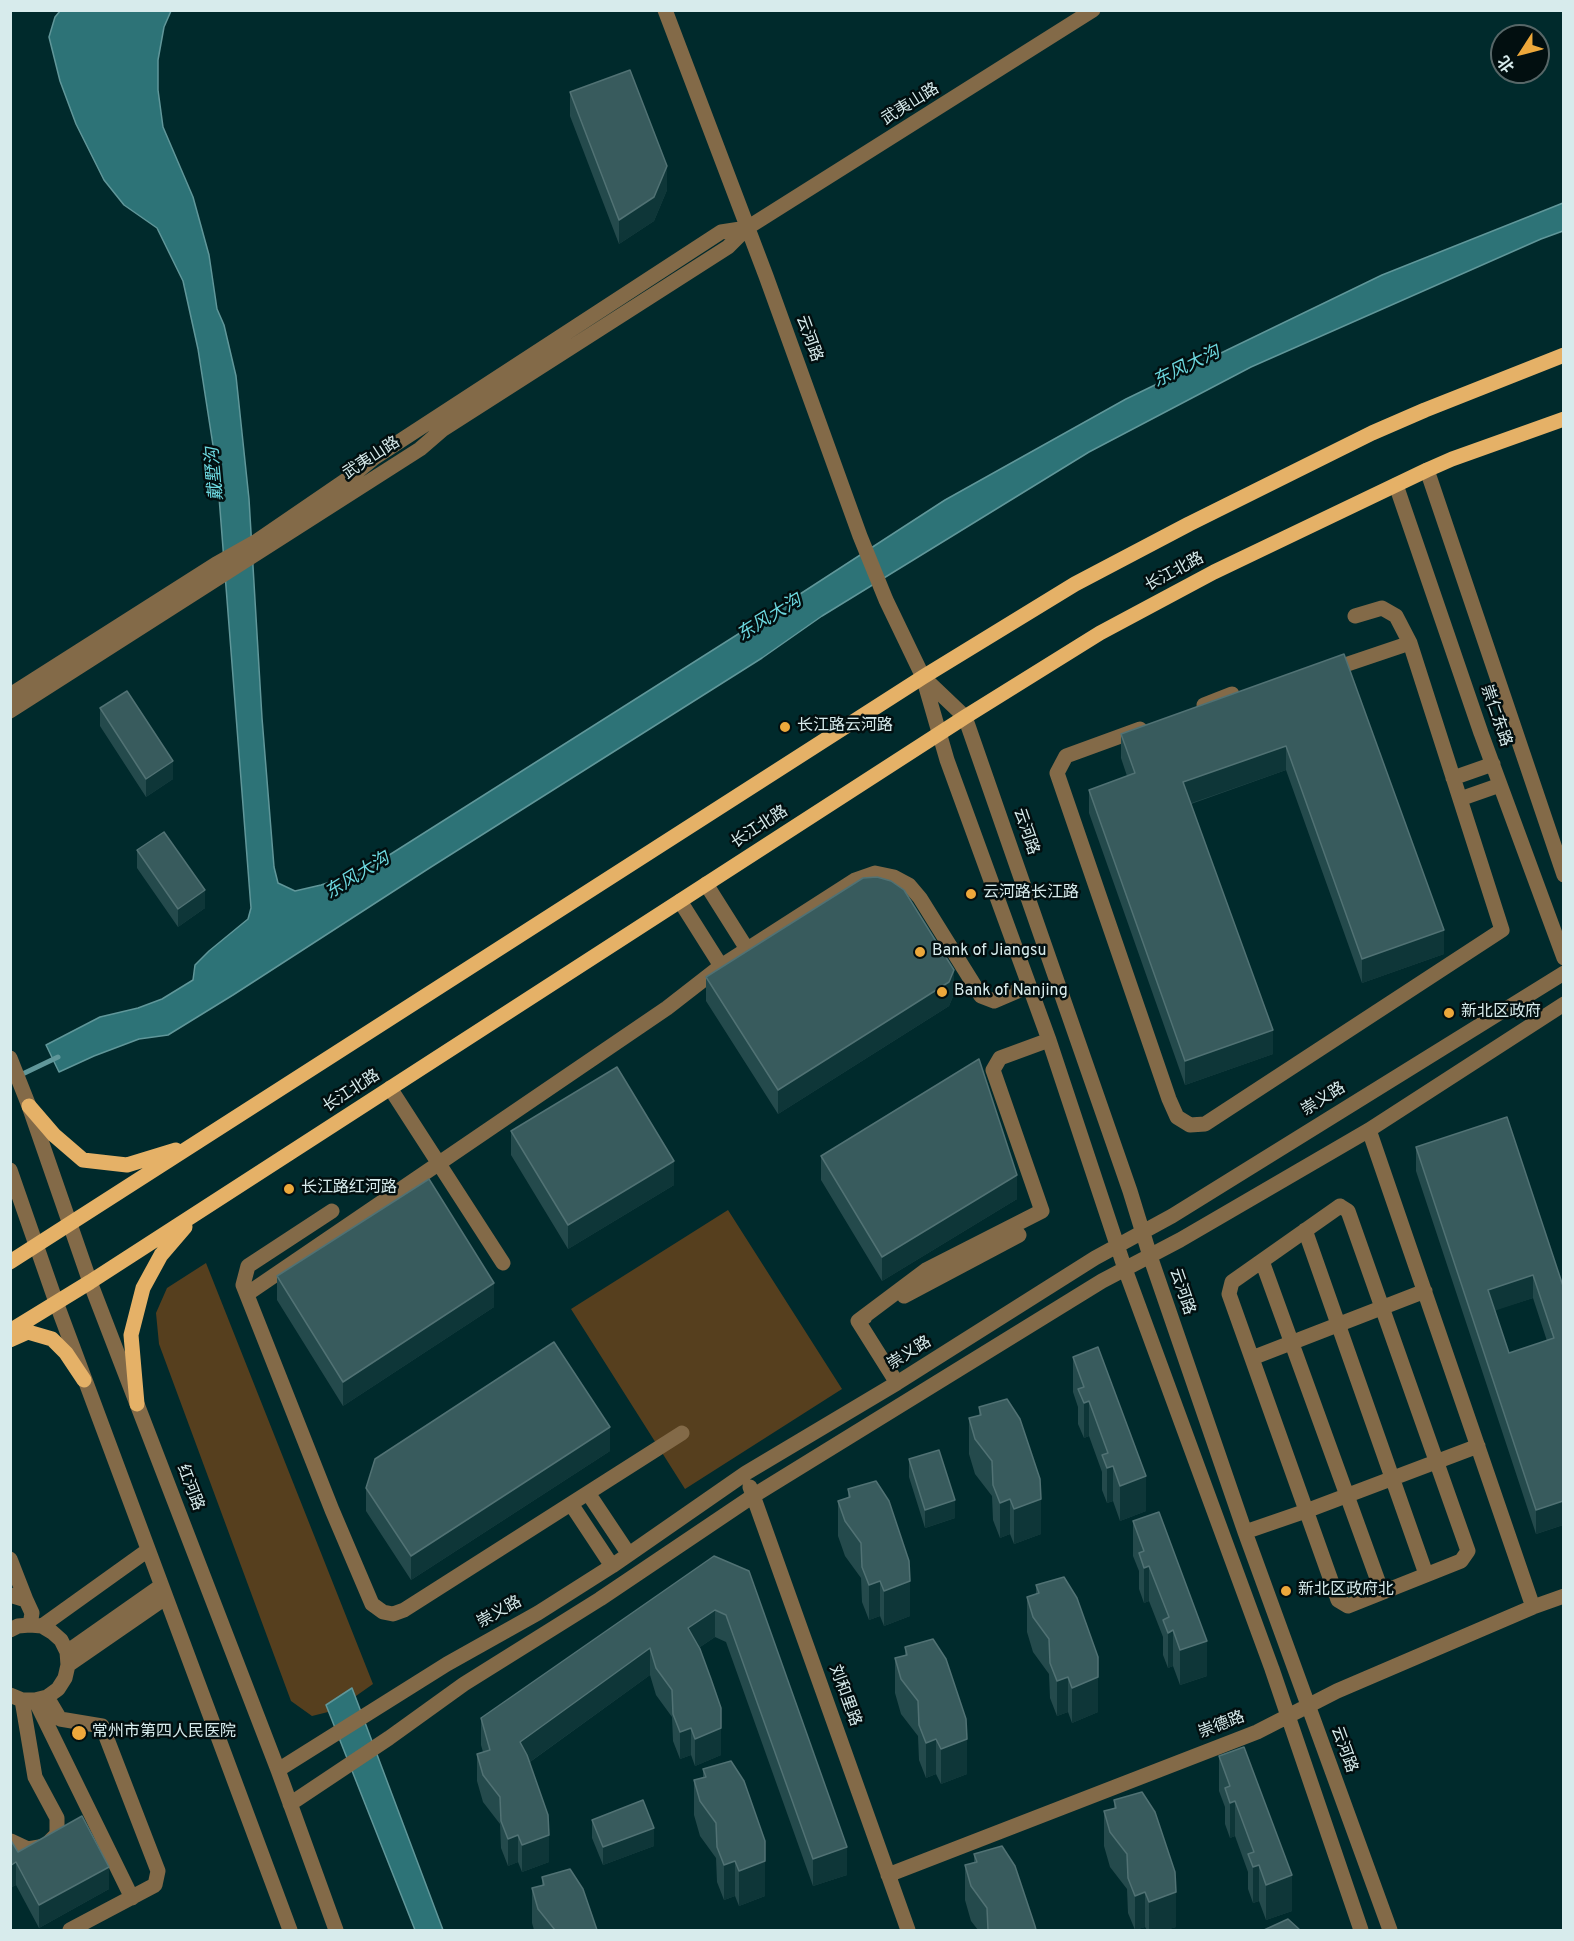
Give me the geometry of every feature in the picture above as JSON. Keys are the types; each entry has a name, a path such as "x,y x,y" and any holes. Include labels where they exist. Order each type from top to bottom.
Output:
{"main road":[{"path":"10,1262 923,677 1075,584 1189,524 1372,433 1563,356"},
{"name":"长江北路","path":"10,1331 196,1214 939,733 1100,633 1214,572 1427,470 1563,419"},
{"path":"29,1106 54,1135 83,1160 127,1165 194,1145"},
{"path":"137,1404 130,1335 143,1288 161,1255 196,1214"},
{"path":"10,1340 28,1332 52,1339 66,1353 84,1380"}],"street":[{"name":"云河路","path":"665,10 860,536 886,600 923,677 939,733 1049,1040 1102,1205 1288,1716 1361,1930"},
{"name":"武夷山路","path":"10,695 260,546 374,458 722,232 747,228 1093,10"},
{"name":"崇仁东路","path":"1427,470 1563,875"},
{"name":"崇仁东路","path":"1396,485 1492,764 1563,958"},
{"name":"武夷山路","path":"10,711 218,571"},
{"path":"1154,723 1065,756 1057,773 1169,1099 1177,1117 1190,1125 1205,1124 1502,930 1410,643 1396,616 1382,608 1355,616"},
{"path":"1312,677 1410,643"},
{"name":"云河路","path":"923,677 965,717 1130,1191 1142,1233 1245,1532 1390,1930"},
{"path":"1187,711 1232,694"},
{"path":"1453,778 1492,764"},
{"path":"1460,799 1500,785"},
{"path":"247,1294 667,1008 721,966 855,880 875,873 894,877 909,885 920,898 981,996 994,1001 1029,986"},
{"path":"706,884 747,949"},
{"path":"680,901 721,966"},
{"name":"崇义路","path":"278,1770 447,1664 612,1566 746,1473 897,1383 1095,1258 1142,1233 1563,973"},
{"path":"290,1804 389,1738 464,1684 600,1599 753,1496 1082,1293 1369,1130 1563,1004"},
{"path":"858,1321 926,1270 1042,1211 993,1070 1000,1058 1049,1040"},
{"name":"红河路","path":"10,1058 90,1282 278,1770 336,1930"},
{"path":"390,1088 503,1263"},
{"path":"1369,1130 1533,1606"},
{"path":"10,1170 84,1380 290,1930"},
{"path":"1340,1206 1348,1211 1468,1551 1461,1561 1348,1606 1338,1600 1229,1294 1232,1282 1305,1230 1340,1206"},
{"path":"332,1211 248,1266 243,1285 372,1604 383,1612 393,1614 404,1610 682,1433"},
{"path":"1305,1230 1426,1574"},
{"path":"858,1321 1019,1235"},
{"path":"1262,1261 1382,1592"},
{"path":"1251,1358 1425,1291"},
{"path":"858,1321 897,1383"},
{"path":"1245,1532 1478,1446"},
{"name":"刘和里路","path":"746,1473 908,1930"},
{"path":"588,1493 628,1553"},
{"path":"571,1504 612,1566"},
{"path":"10,1630 18,1626 41,1628 150,1555"},
{"path":"10,1559 26,1600 41,1628 61,1641 67,1659 65,1678 58,1689 29,1698"},
{"path":"67,1659 163,1592"},
{"path":"10,1595 26,1600"},
{"name":"崇德路","path":"888,1875 1257,1732 1337,1691 1533,1606 1563,1596"},
{"path":"11,1841 28,1849 45,1846 57,1834 57,1818 35,1777 29,1698"},
{"path":"29,1698 132,1898"},
{"path":"29,1698 60,1719 102,1726 158,1871 155,1885 70,1930"}],"shaded area":[{"path":"728,1210 842,1389 685,1489 571,1309"},
{"path":"206,1263 373,1684 336,1710 312,1716 291,1701 159,1344 156,1313 167,1288"}],"water":[{"path":"60,11 171,11 164,27 158,60 158,90 163,127 193,197 209,255 217,309 224,325 236,376 249,499 262,718 274,867 278,883 295,891 364,871 945,500 1126,399 1382,275 1563,203 1563,231 1251,367 1089,452 822,616 762,658 168,1035 139,1039 59,1072 46,1045 100,1017 138,1008 162,999 193,980 195,965 248,919 251,908 217,471 198,349 183,281 157,228 124,205 104,180 76,124 60,81 49,37 55,17"},
{"path":"352,1688 443,1930 415,1930 326,1705"}],"building":[{"path":"630,70 667,166 654,197 619,220 570,92"},
{"path":"1344,654 1444,930 1362,959 1286,746 1183,782 1273,1030 1185,1061 1089,790 1135,773 1121,734"},
{"path":"127,691 173,761 146,779 100,708"},
{"path":"164,832 205,890 178,909 137,850"},
{"path":"877,877 891,881 904,890 954,970 949,982 778,1090 706,977 863,878"},
{"path":"979,1059 1017,1175 882,1257 821,1156"},
{"path":"617,1067 674,1161 568,1225 511,1131"},
{"path":"1507,1117 1563,1286 1563,1501 1536,1510 1416,1147","holes":["1533,1275 1554,1338 1509,1353 1488,1290"]},
{"path":"429,1179 494,1283 343,1382 277,1276"},
{"path":"554,1342 610,1427 411,1556 366,1488 375,1459"},
{"path":"1098,1347 1146,1476 1120,1486 1113,1466 1107,1468 1102,1455 1108,1453 1089,1401 1084,1403 1078,1389 1084,1387 1073,1357"},
{"path":"1007,1399 1020,1419 1040,1479 1041,1499 1014,1509 1010,1499 1000,1503 993,1485 992,1461 975,1439 969,1418 981,1415 979,1407"},
{"path":"939,1450 955,1500 925,1510 909,1459"},
{"path":"876,1481 889,1501 909,1561 910,1581 884,1591 880,1581 869,1585 862,1567 861,1543 845,1521 838,1501 850,1497 848,1489"},
{"path":"1159,1512 1207,1641 1180,1650 1173,1630 1168,1633 1163,1620 1169,1617 1149,1566 1144,1568 1139,1553 1144,1551 1133,1521"},
{"path":"714,1556 749,1571 847,1847 813,1859 726,1615 715,1610 688,1628 700,1649 721,1708 721,1728 695,1739 691,1728 680,1732 673,1714 672,1690 656,1668 650,1648 520,1742 527,1755 548,1815 549,1835 522,1845 518,1835 508,1839 501,1821 500,1797 483,1775 477,1754 490,1750 481,1718"},
{"path":"1064,1577 1077,1598 1098,1657 1098,1677 1072,1688 1068,1677 1057,1681 1050,1663 1049,1639 1033,1617 1027,1597 1039,1593 1036,1585"},
{"path":"933,1639 946,1659 966,1719 967,1739 941,1749 936,1739 926,1743 919,1725 918,1701 901,1679 895,1658 907,1655 905,1647"},
{"path":"1244,1747 1292,1875 1266,1885 1259,1865 1253,1867 1248,1854 1254,1852 1235,1801 1230,1803 1225,1788 1230,1786 1219,1756"},
{"path":"731,1761 744,1781 765,1841 765,1861 739,1871 735,1861 724,1865 717,1847 716,1823 700,1801 694,1780 706,1777 703,1769"},
{"path":"1142,1792 1155,1812 1175,1872 1176,1892 1149,1902 1145,1892 1135,1896 1128,1878 1127,1854 1110,1832 1104,1811 1116,1808 1114,1800"},
{"path":"643,1800 654,1828 603,1847 592,1820"},
{"path":"82,1816 109,1867 39,1905 16,1862 10,1866 10,1839 18,1852"},
{"path":"1002,1846 1015,1866 1036,1930 988,1930 987,1908 971,1886 965,1865 977,1862 974,1854"},
{"path":"570,1869 583,1889 597,1930 555,1930 538,1909 532,1888 544,1885 542,1877"},
{"path":"1288,1919 1300,1930 1264,1930"}],"waterway":[{"name":"东风大沟","path":"10,1080 58,1057"}],"place":[{"name":"长江路云河路","path":"785,727"},
{"name":"云河路长江路","path":"971,894"},
{"name":"Bank of Jiangsu","path":"920,952"},
{"name":"Bank of Nanjing","path":"942,992"},
{"name":"新北区政府","path":"1449,1013"},
{"name":"长江路红河路","path":"289,1189"},
{"name":"新北区政府北","path":"1286,1591"},
{"name":"常州市第四人民医院","path":"79,1733"}],"water label":[{"name":"戴墅沟","path":"216,474"}]}
